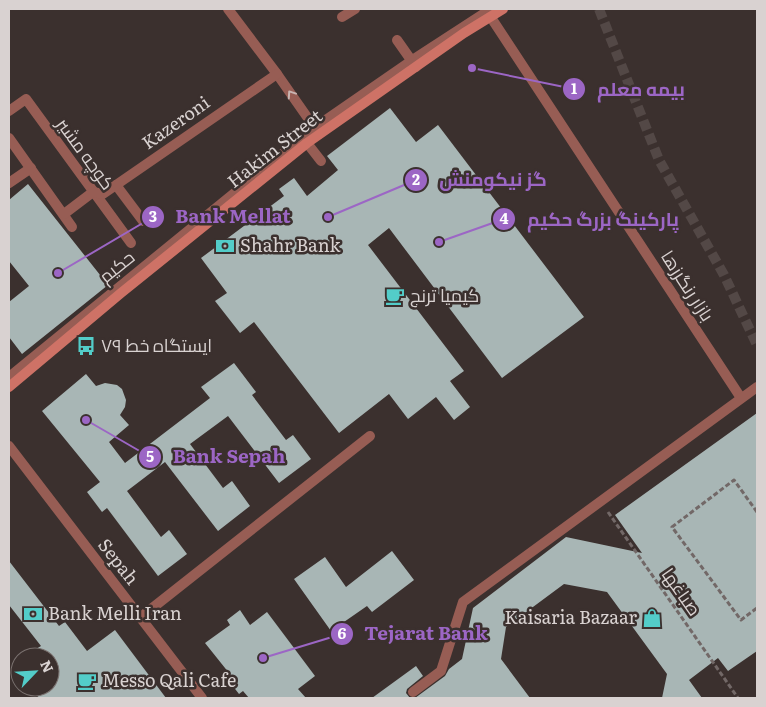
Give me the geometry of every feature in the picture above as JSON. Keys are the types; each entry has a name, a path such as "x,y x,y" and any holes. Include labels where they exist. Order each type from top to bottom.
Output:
{"main road":[{"name":"Hakim Street","path":"9,387 121,293 307,143 316,131 493,11"}],"street":[{"path":"228,9 277,74 316,131"},
{"path":"342,17 355,9"},
{"name":"بازار رنگرزها","path":"493,11 741,398"},
{"path":"397,40 414,64"},
{"name":"Kazeroni","path":"93,192 103,194 277,74"},
{"name":"كوچه مشير","path":"9,110 26,100 131,243"},
{"name":"حکیم","path":"9,377 316,131"},
{"path":"9,138 72,227"},
{"path":"307,143 321,161"},
{"path":"9,183 31,168"},
{"path":"116,185 143,221"},
{"path":"64,214 93,192"},
{"path":"413,692 441,671 463,602 757,386"},
{"path":"140,617 370,436"},
{"name":"Sepah","path":"9,446 202,698"}],"path":[{"path":"757,512 734,480 672,527 741,620 757,608"},
{"name":"صباغها","path":"601,501 738,698"}],"building":[{"path":"390,108 416,142 438,125 584,317 502,378 389,228 368,245 464,371 450,381 470,407 454,420 436,397 408,419 389,394 339,433 254,322 240,333 215,301 227,293 201,258 284,196 279,189 294,178 307,196 338,170 327,156"},
{"path":"28,184 108,285 22,354 9,337 9,302 29,286 9,261 9,200"},
{"path":"234,363 256,392 252,395 286,440 293,435 311,459 279,483 228,416 190,444 223,488 232,481 250,506 218,531 165,462 127,491 161,537 169,530 187,554 158,576 107,508 102,512 87,492 100,482 42,411 86,374 96,386 105,383 117,385 122,389 126,400 125,407 120,415 129,425 109,442 125,463 210,398 201,387"},
{"path":"757,413 757,651 728,671 718,658 689,680 702,698 662,698 667,674 607,592 564,584 506,627 501,659 530,698 415,698 445,676 449,669 462,659 473,608 566,537 642,553 615,515"},
{"path":"392,551 414,580 372,612 367,606 331,631 294,579 325,557 346,587"},
{"path":"9,561 59,626 65,622 87,651 115,630 166,698 36,698 60,697 60,647 39,647 41,646 9,605"},
{"path":"240,610 250,625 267,612 315,676 298,689 306,698 249,698 243,691 239,694 225,676 229,673 205,643 230,625 227,620"},
{"path":"416,666 423,676 407,689 406,693 410,698 372,698"}],"tunnel":[{"path":"599,9 659,160 724,275 757,345"}],"place":[{"name":"بیمه معلم","path":"472,68"},
{"name":"گز نیکومنش","path":"328,217"},
{"name":"پارکینگ بزرگ حکیم","path":"439,242"},
{"name":"Shahr Bank","path":"225,246"},
{"name":"Bank Mellat","path":"58,273"},
{"name":"کیمیا ترنج","path":"395,296"},
{"name":"ایستگاه خط ۷۹","path":"86,346"},
{"name":"Bank Sepah","path":"86,420"},
{"name":"Bank Melli Iran","path":"33,614"},
{"name":"Kaisaria Bazaar","path":"652,618"},
{"name":"Tejarat Bank","path":"263,658"},
{"name":"Messo Qali Cafe","path":"87,681"}]}
